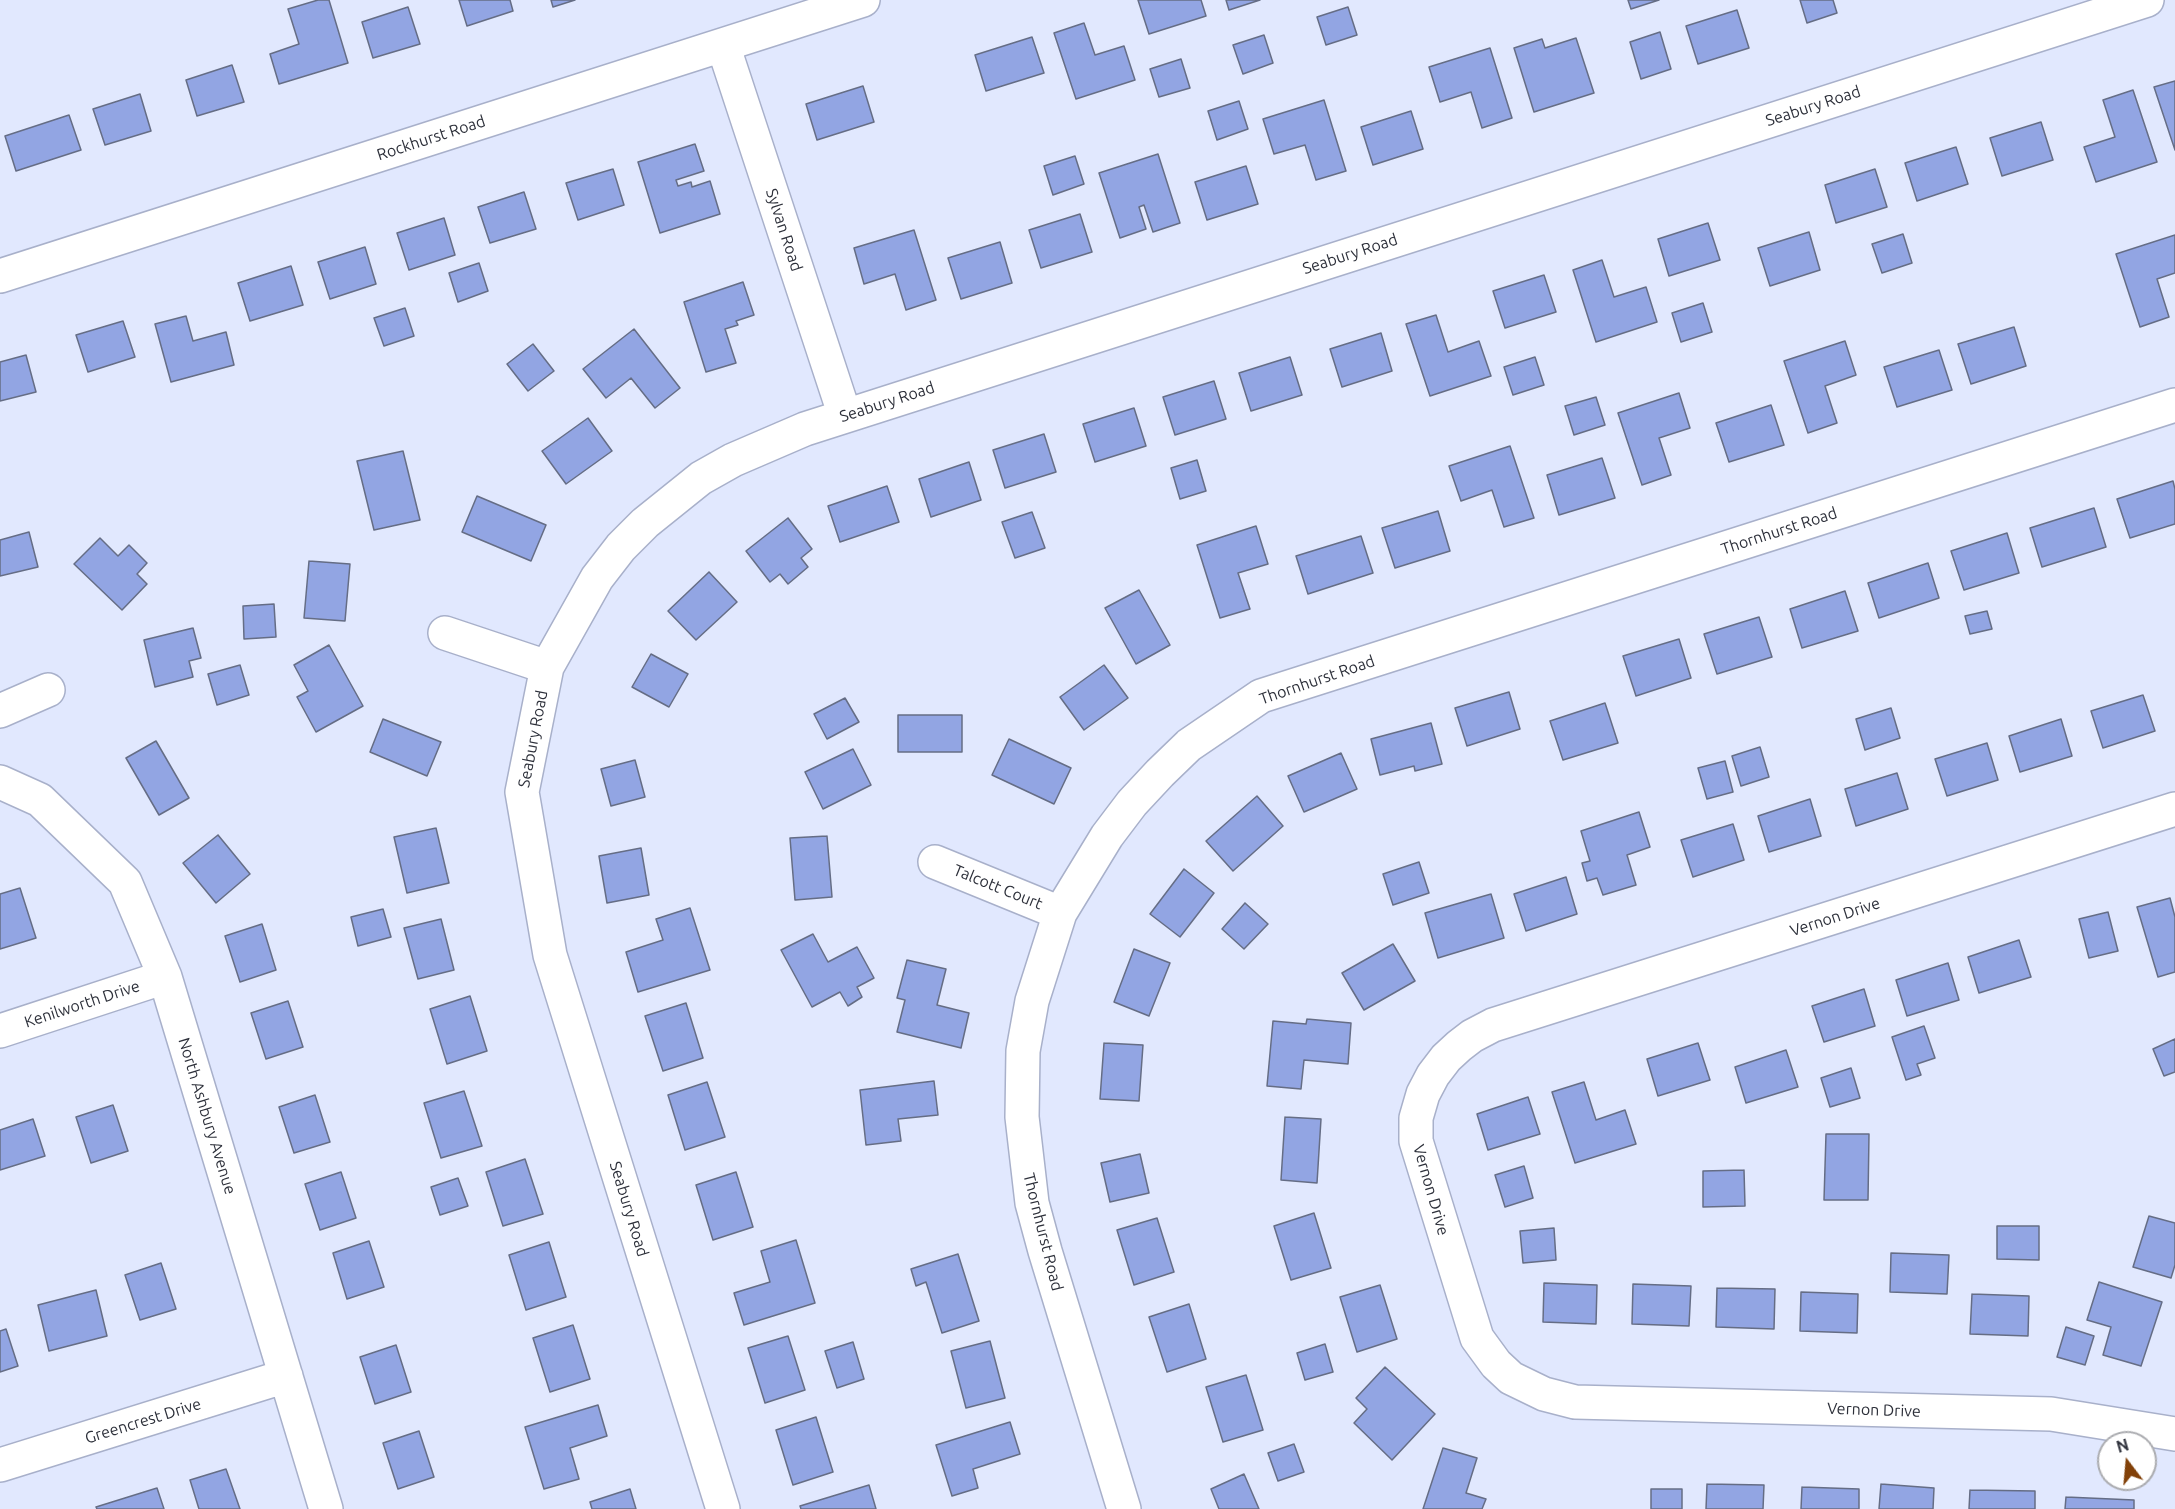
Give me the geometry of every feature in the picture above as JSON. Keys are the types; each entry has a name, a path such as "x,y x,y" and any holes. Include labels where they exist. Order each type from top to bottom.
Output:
{"street":[{"name":"Rockhurst Road","path":"0,276 863,0"},
{"name":"Seabury Road","path":"723,1509 550,955 522,792 547,667 597,578 621,546 660,510 701,478 733,460 805,429 2147,0"},
{"name":"Sylvan Road","path":"723,45 845,416"},
{"name":"Thornhurst Road","path":"1120,1508 1032,1203 1022,1117 1023,1051 1032,1001 1060,913 1107,836 1132,803 1160,773 1189,745 1261,696 2175,405"},
{"path":"445,633 547,667"},
{"path":"0,711 48,690"},
{"name":"North Ashbury Avenue","path":"0,782 40,800 125,882 165,977 326,1509"},
{"name":"Vernon Drive","path":"2175,809 1493,1025 1459,1046 1433,1075 1416,1118 1416,1141 1477,1338 1496,1364 1511,1378 1544,1394 1575,1402 2051,1414 2175,1434"},
{"name":"Talcott Court","path":"935,862 1060,913"},
{"name":"Kenilworth Drive","path":"0,1030 165,977"},
{"name":"Greencrest Drive","path":"0,1466 286,1376"}],"building":[{"path":"318,0 329,0 348,63 279,84 270,54 299,44 288,9"},
{"path":"459,0 510,0 513,11 467,26"},
{"path":"551,0 575,0 553,7"},
{"path":"1138,0 1201,0 1206,16 1149,34"},
{"path":"1226,0 1260,0 1229,10"},
{"path":"1628,0 1659,0 1631,9"},
{"path":"1800,0 1833,0 1837,13 1807,23"},
{"path":"408,7 420,44 373,58 362,22"},
{"path":"1348,7 1357,35 1326,45 1317,17"},
{"path":"1737,10 1749,48 1698,64 1686,26"},
{"path":"1084,23 1095,55 1124,46 1135,80 1076,99 1054,33"},
{"path":"1660,32 1671,69 1641,79 1630,42"},
{"path":"1264,35 1273,63 1243,74 1233,45"},
{"path":"1032,37 1044,73 986,91 975,55"},
{"path":"1576,38 1594,93 1534,112 1514,48 1542,39 1545,48"},
{"path":"1490,48 1512,118 1482,128 1471,92 1440,102 1429,67"},
{"path":"1181,59 1190,88 1159,97 1150,69"},
{"path":"232,65 244,102 197,116 186,80"},
{"path":"2175,81 2175,150 2154,87"},
{"path":"863,86 874,122 817,140 806,104"},
{"path":"2133,90 2157,162 2096,182 2084,147 2115,137 2103,100"},
{"path":"140,94 151,131 105,145 93,109"},
{"path":"1324,100 1346,171 1316,180 1305,145 1274,154 1263,119"},
{"path":"1239,101 1248,129 1217,140 1208,111"},
{"path":"1411,111 1423,149 1373,165 1361,127"},
{"path":"69,115 81,150 16,171 5,136"},
{"path":"2041,122 2053,160 2002,176 1990,138"},
{"path":"695,144 704,171 676,180 678,186 691,182 692,187 710,181 720,214 660,233 638,162"},
{"path":"1956,147 1968,184 1917,201 1905,163"},
{"path":"1158,154 1180,223 1153,232 1144,205 1139,207 1146,229 1120,238 1099,173"},
{"path":"1075,156 1084,184 1053,195 1044,166"},
{"path":"1246,166 1258,204 1207,220 1195,182"},
{"path":"613,169 624,205 578,220 566,183"},
{"path":"1875,169 1887,207 1836,223 1825,185"},
{"path":"524,192 536,229 490,243 478,207"},
{"path":"1080,214 1092,252 1041,268 1029,230"},
{"path":"444,218 455,255 409,270 397,233"},
{"path":"1708,223 1720,260 1669,276 1658,239"},
{"path":"914,230 936,300 906,310 895,274 864,284 854,248"},
{"path":"1809,232 1820,270 1770,286 1758,248"},
{"path":"1903,234 1912,263 1882,273 1872,244"},
{"path":"2175,235 2175,273 2157,279 2169,317 2140,327 2116,254"},
{"path":"1000,242 1012,283 961,299 948,258"},
{"path":"365,247 376,284 330,299 318,262"},
{"path":"1602,260 1614,297 1646,287 1657,322 1596,342 1573,270"},
{"path":"479,263 488,291 458,302 449,273"},
{"path":"291,266 303,305 250,321 238,283"},
{"path":"1544,275 1556,312 1505,328 1493,291"},
{"path":"743,282 754,315 736,321 738,325 725,329 736,363 706,372 684,302"},
{"path":"1703,303 1712,332 1681,342 1672,313"},
{"path":"405,308 414,336 384,346 374,318"},
{"path":"1436,315 1448,352 1479,341 1491,376 1430,396 1406,324"},
{"path":"186,316 193,341 226,332 234,365 171,382 155,324"},
{"path":"123,321 135,357 88,372 76,335"},
{"path":"2014,327 2026,366 1971,384 1958,344"},
{"path":"634,329 680,388 655,408 631,378 606,398 583,369"},
{"path":"1381,333 1392,371 1342,387 1330,349"},
{"path":"1845,341 1856,375 1825,386 1837,423 1808,433 1784,361"},
{"path":"533,344 554,371 528,391 507,364"},
{"path":"1939,350 1952,390 1897,407 1884,367"},
{"path":"26,355 36,392 0,401 0,362"},
{"path":"1290,357 1302,395 1251,411 1239,373"},
{"path":"1535,357 1544,385 1513,395 1504,367"},
{"path":"1214,381 1226,419 1175,435 1163,397"},
{"path":"1679,393 1690,428 1659,438 1671,475 1642,485 1618,413"},
{"path":"1596,397 1605,425 1574,435 1565,406"},
{"path":"1771,405 1784,445 1729,462 1716,423"},
{"path":"1134,408 1146,446 1095,462 1083,424"},
{"path":"588,418 612,451 566,484 542,451"},
{"path":"1044,434 1056,472 1005,488 993,450"},
{"path":"1510,446 1534,518 1504,527 1492,490 1461,501 1449,466"},
{"path":"403,451 420,520 374,530 357,461"},
{"path":"1602,458 1615,498 1559,515 1547,475"},
{"path":"1197,460 1206,491 1180,499 1171,468"},
{"path":"969,462 981,500 931,517 919,479"},
{"path":"2173,481 2175,524 2130,538 2117,499"},
{"path":"887,486 899,522 840,542 828,506"},
{"path":"477,496 546,525 531,561 462,532"},
{"path":"2094,508 2106,547 2042,567 2030,528"},
{"path":"1438,511 1450,551 1395,568 1382,528"},
{"path":"1032,512 1045,548 1015,558 1002,522"},
{"path":"788,518 812,549 801,558 808,567 788,584 780,574 770,582 746,551"},
{"path":"1256,526 1268,564 1238,573 1250,609 1220,618 1197,545"},
{"path":"29,532 38,567 0,576 0,540"},
{"path":"2007,533 2019,573 1964,590 1951,551"},
{"path":"1361,536 1373,573 1308,594 1296,556"},
{"path":"100,538 118,556 129,545 147,563 137,574 147,584 122,610 74,564"},
{"path":"309,561 350,564 345,621 304,618"},
{"path":"1928,563 1939,598 1879,618 1868,583"},
{"path":"709,572 737,602 696,640 668,611"},
{"path":"1139,590 1170,645 1136,664 1105,608"},
{"path":"1845,591 1858,631 1802,648 1790,609"},
{"path":"274,604 276,637 244,639 243,606"},
{"path":"1987,611 1992,629 1970,634 1965,616"},
{"path":"1759,617 1772,657 1717,674 1704,634"},
{"path":"193,628 201,658 189,661 193,677 155,687 144,640"},
{"path":"1679,639 1691,678 1636,696 1623,656"},
{"path":"329,645 363,706 316,732 297,697 308,691 294,665"},
{"path":"651,654 688,674 669,707 632,687"},
{"path":"240,665 249,695 217,705 208,674"},
{"path":"1104,665 1128,698 1084,730 1060,697"},
{"path":"1509,692 1520,729 1467,746 1455,708"},
{"path":"2143,695 2155,731 2103,748 2091,711"},
{"path":"845,698 859,722 827,739 814,714"},
{"path":"1605,703 1618,743 1563,760 1550,721"},
{"path":"1891,708 1900,738 1865,750 1856,719"},
{"path":"898,715 962,715 962,752 898,752"},
{"path":"383,719 441,742 427,776 370,752"},
{"path":"2061,719 2072,756 2020,772 2009,736"},
{"path":"1431,723 1442,764 1415,771 1414,766 1380,775 1371,739"},
{"path":"1009,739 1071,768 1054,804 992,775"},
{"path":"156,741 189,798 159,815 126,758"},
{"path":"1987,743 1998,780 1947,796 1935,759"},
{"path":"1760,747 1769,777 1741,786 1732,756"},
{"path":"853,749 871,785 823,809 805,772"},
{"path":"1341,753 1357,789 1304,812 1288,776"},
{"path":"635,760 645,797 611,806 601,769"},
{"path":"1725,761 1733,792 1707,799 1698,768"},
{"path":"1897,773 1908,809 1856,826 1845,789"},
{"path":"1257,796 1283,826 1233,871 1206,841"},
{"path":"1810,799 1821,836 1769,852 1758,816"},
{"path":"1639,812 1650,847 1627,855 1636,885 1603,895 1597,878 1587,881 1582,863 1590,861 1581,831"},
{"path":"1733,824 1744,860 1693,877 1681,840"},
{"path":"436,828 449,883 407,893 394,837"},
{"path":"218,835 250,874 216,903 183,863"},
{"path":"827,836 832,897 795,900 790,838"},
{"path":"641,848 649,895 607,903 599,856"},
{"path":"1419,862 1429,893 1393,905 1383,874"},
{"path":"1184,869 1214,893 1180,937 1150,914"},
{"path":"1566,877 1577,914 1526,931 1514,894"},
{"path":"20,888 36,938 0,949 0,894"},
{"path":"1491,894 1504,938 1438,958 1425,913"},
{"path":"2170,898 2175,917 2175,972 2158,977 2137,907"},
{"path":"1245,903 1268,924 1244,949 1222,929"},
{"path":"690,908 710,970 638,992 626,952 663,940 656,919"},
{"path":"383,909 391,937 358,946 351,917"},
{"path":"2108,912 2118,951 2089,958 2079,919"},
{"path":"441,919 454,970 418,979 404,928"},
{"path":"262,924 276,970 240,982 225,936"},
{"path":"813,934 828,962 857,947 874,978 857,987 862,997 848,1006 840,992 812,1007 781,950"},
{"path":"2019,940 2031,977 1979,993 1968,957"},
{"path":"1393,944 1415,981 1364,1010 1342,973"},
{"path":"1134,949 1170,963 1149,1016 1114,1002"},
{"path":"907,960 946,969 937,1005 969,1013 961,1048 897,1032 905,1000 897,998"},
{"path":"1948,963 1959,1000 1907,1016 1896,980"},
{"path":"1864,989 1875,1026 1824,1042 1812,1006"},
{"path":"470,996 487,1051 447,1064 430,1009"},
{"path":"288,1001 303,1047 266,1059 251,1013"},
{"path":"686,1003 703,1058 663,1071 645,1016"},
{"path":"1307,1019 1351,1023 1348,1064 1304,1060 1301,1089 1267,1086 1273,1021 1306,1024"},
{"path":"1924,1026 1935,1058 1917,1064 1921,1075 1906,1080 1892,1037"},
{"path":"2175,1039 2175,1072 2164,1076 2153,1049"},
{"path":"1104,1043 1143,1045 1139,1101 1100,1099"},
{"path":"1698,1043 1710,1080 1658,1096 1647,1059"},
{"path":"1786,1050 1798,1087 1746,1103 1735,1067"},
{"path":"1851,1068 1860,1098 1830,1107 1821,1078"},
{"path":"934,1081 938,1115 898,1119 901,1141 866,1145 860,1090"},
{"path":"707,1082 725,1137 685,1150 668,1095"},
{"path":"1584,1082 1596,1120 1625,1110 1636,1144 1575,1163 1552,1092"},
{"path":"464,1091 482,1146 441,1158 424,1103"},
{"path":"315,1095 330,1142 294,1153 279,1107"},
{"path":"1528,1097 1540,1134 1488,1150 1477,1114"},
{"path":"113,1105 128,1151 91,1163 76,1117"},
{"path":"1285,1117 1321,1119 1317,1183 1281,1180"},
{"path":"33,1119 45,1156 0,1170 0,1130"},
{"path":"1826,1134 1869,1134 1868,1200 1824,1200"},
{"path":"1140,1154 1149,1193 1110,1202 1101,1163"},
{"path":"525,1159 543,1214 503,1226 486,1172"},
{"path":"1524,1166 1533,1198 1505,1207 1495,1175"},
{"path":"1744,1170 1745,1206 1703,1207 1703,1171"},
{"path":"341,1172 356,1218 320,1230 305,1184"},
{"path":"736,1172 753,1227 713,1240 696,1185"},
{"path":"458,1178 468,1206 440,1215 431,1187"},
{"path":"1314,1213 1331,1268 1291,1280 1274,1226"},
{"path":"2149,1216 2175,1223 2175,1265 2171,1278 2133,1267"},
{"path":"1157,1218 1174,1272 1134,1285 1117,1230"},
{"path":"1997,1226 2039,1226 2039,1260 1997,1259"},
{"path":"1554,1228 1556,1260 1523,1263 1520,1231"},
{"path":"796,1240 815,1303 744,1325 734,1293 770,1282 761,1251"},
{"path":"369,1241 384,1287 347,1299 333,1253"},
{"path":"549,1242 566,1297 526,1310 509,1255"},
{"path":"1891,1253 1949,1255 1947,1294 1890,1292"},
{"path":"958,1254 979,1321 942,1333 926,1282 916,1286 911,1269"},
{"path":"161,1263 176,1309 140,1320 125,1275"},
{"path":"2099,1282 2162,1302 2141,1366 2103,1355 2111,1327 2087,1320"},
{"path":"1544,1283 1597,1285 1596,1324 1543,1322"},
{"path":"1633,1284 1691,1286 1689,1326 1632,1324"},
{"path":"1380,1285 1397,1339 1357,1352 1340,1297"},
{"path":"1717,1288 1775,1289 1774,1329 1716,1327"},
{"path":"96,1290 107,1336 49,1351 38,1305"},
{"path":"1801,1292 1858,1294 1857,1333 1800,1331"},
{"path":"1972,1294 2029,1296 2028,1336 1970,1334"},
{"path":"1189,1304 1206,1359 1167,1372 1149,1317"},
{"path":"573,1325 590,1379 550,1392 533,1338"},
{"path":"2066,1327 2094,1336 2085,1365 2057,1357"},
{"path":"6,1329 18,1366 0,1372 0,1331"},
{"path":"788,1336 805,1390 765,1403 748,1348"},
{"path":"990,1341 1005,1398 966,1408 951,1351"},
{"path":"853,1342 864,1379 837,1388 825,1351"},
{"path":"1325,1344 1333,1372 1305,1380 1297,1353"},
{"path":"396,1345 411,1392 375,1404 360,1357"},
{"path":"1385,1367 1435,1414 1392,1460 1354,1423 1367,1409 1356,1398"},
{"path":"1246,1375 1263,1430 1223,1442 1206,1387"},
{"path":"598,1405 607,1436 570,1448 579,1479 544,1489 525,1427"},
{"path":"816,1417 833,1472 793,1485 776,1430"},
{"path":"1010,1422 1020,1454 973,1469 978,1488 952,1496 936,1445"},
{"path":"419,1431 434,1477 398,1489 383,1443"},
{"path":"1294,1444 1304,1472 1278,1481 1268,1453"},
{"path":"1443,1448 1477,1458 1466,1493 1486,1499 1482,1509 1423,1509"},
{"path":"226,1469 240,1509 199,1509 190,1480"},
{"path":"1244,1474 1259,1509 1219,1509 1211,1489"},
{"path":"1707,1484 1764,1485 1763,1509 1706,1509"},
{"path":"1881,1484 1934,1488 1933,1509 1879,1509"},
{"path":"869,1485 876,1509 801,1509 800,1506"},
{"path":"1802,1487 1859,1489 1859,1509 1801,1509"},
{"path":"157,1488 164,1509 97,1509 96,1507"},
{"path":"630,1489 636,1509 592,1509 590,1502"},
{"path":"1651,1489 1682,1489 1682,1509 1651,1509"},
{"path":"1970,1490 2035,1491 2035,1509 1969,1509"},
{"path":"2066,1497 2134,1500 2134,1509 2065,1509"}]}
